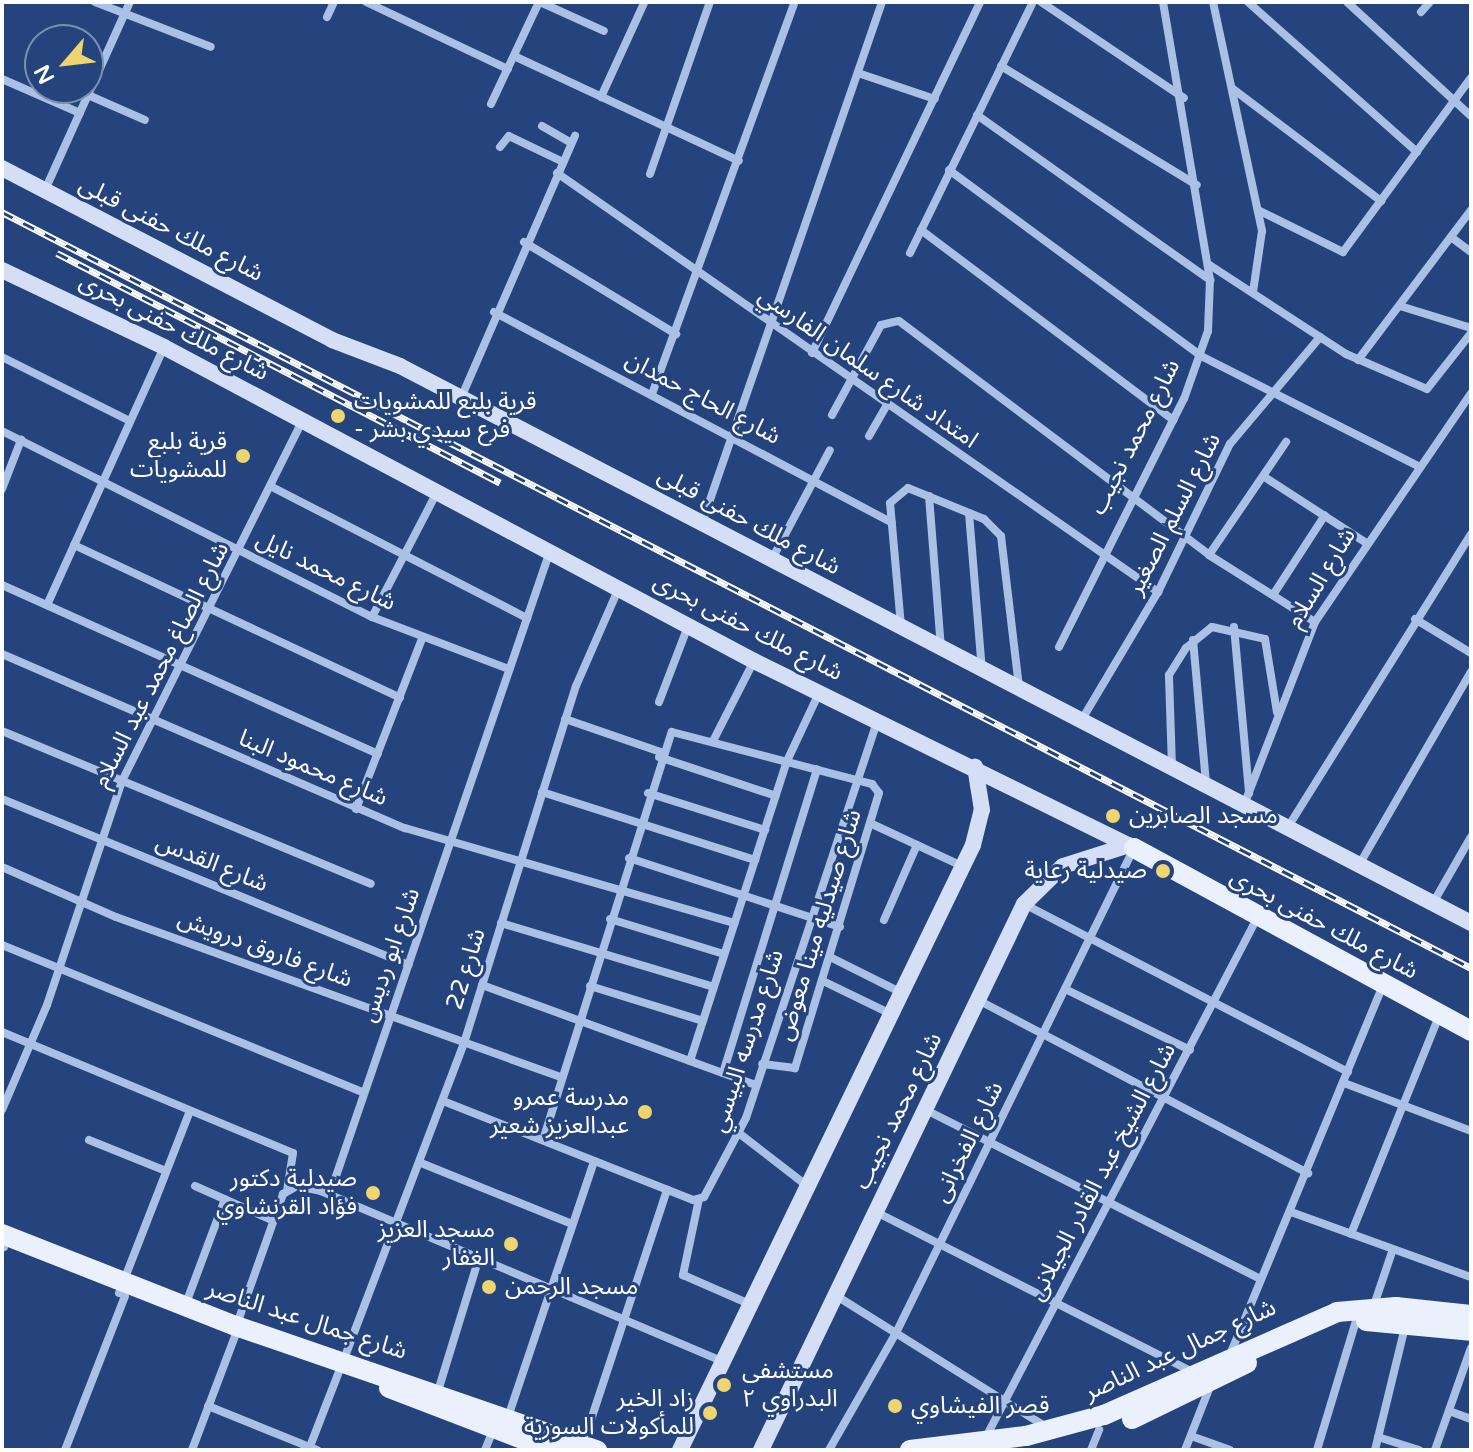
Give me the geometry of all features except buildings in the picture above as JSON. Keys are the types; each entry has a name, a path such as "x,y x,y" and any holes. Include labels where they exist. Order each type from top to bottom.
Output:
{"main road":[{"name":"شارع ملك حفنى بحرى","path":"1131,846 1256,920 1471,1031"},
{"name":"شارع جمال عبد الناصر","path":"2,1244 236,1331 438,1391 551,1450"},
{"name":"شارع جمال عبد الناصر","path":"122,1290 185,1306 236,1331"},
{"name":"شارع جمال عبد الناصر","path":"1024,1450 1099,1430 1204,1377 1228,1357 1302,1323 1373,1308 1471,1315"},
{"name":"شارع جمال عبد الناصر","path":"910,1450 1052,1431 1131,1405 1295,1338 1356,1321 1407,1322 1471,1331"},
{"name":"شارع جمال عبد الناصر","path":"342,1364 500,1423 590,1447"}],"street":[{"path":"95,2 211,47"},
{"path":"104,59 130,2"},
{"path":"327,17 334,2"},
{"path":"366,2 508,69"},
{"path":"491,104 540,2 604,31"},
{"path":"650,174 710,2"},
{"path":"652,394 699,273 795,2"},
{"path":"702,524 882,2"},
{"path":"812,353 980,2"},
{"path":"910,253 1033,2"},
{"path":"1041,2 1184,98"},
{"name":"شارع محمد نجيب","path":"1059,647 1102,555 1173,420 1201,356 1210,280 1184,98 1163,2"},
{"path":"1213,2 1258,210 1262,252 1253,292"},
{"path":"1248,2 1417,152"},
{"path":"1347,2 1471,116"},
{"path":"1421,12 1430,2"},
{"path":"601,97 644,3"},
{"path":"514,56 739,161"},
{"path":"1001,66 1197,185"},
{"path":"858,73 935,99"},
{"path":"1258,210 1339,254 1456,104 1471,78"},
{"path":"2,79 80,113"},
{"path":"1232,89 1381,201"},
{"path":"104,102 145,120"},
{"path":"45,191 84,104"},
{"path":"977,115 1210,280"},
{"path":"461,398 524,242 573,140 542,126"},
{"path":"500,147 509,136 563,162"},
{"name":"شارع ملك حفنى قبلى","path":"2,168 332,340 357,345 461,398 1081,722 1206,785 1247,799 1288,827 1471,923"},
{"path":"949,170 1201,356 1418,466"},
{"name":"امتداد شارع سلمان الفارسي","path":"557,173 850,381 1158,592"},
{"path":"1358,360 1471,210"},
{"path":"921,230 1173,420"},
{"path":"1451,237 1471,252"},
{"path":"524,242 676,334"},
{"path":"1208,264 1358,360 1432,389 1471,330 1400,306"},
{"name":"شارع ملك حفنى بحرى","path":"2,270 164,347 301,423 754,661 878,718 1131,846"},
{"name":"شارع الحاج حمدان","path":"494,312 892,523"},
{"path":"832,415 881,325 899,321 1134,493 1209,555 1315,622"},
{"name":"شارع السلم الصغير","path":"1081,722 1158,592 1212,473 1270,391 1320,337"},
{"path":"47,605 164,347"},
{"path":"2,357 130,421"},
{"name":"شارع السلام","path":"1247,799 1315,622 1365,542 1471,393"},
{"path":"869,436 886,406"},
{"name":"شارع الصاغ محمد عبد السلام","path":"2,1110 58,968 122,781 242,552 301,423"},
{"name":"شارع محمد نايل","path":"2,431 372,617 422,639 509,669"},
{"path":"2,487 21,440"},
{"path":"1209,555 1266,478 1286,442"},
{"path":"772,559 830,450"},
{"path":"1266,478 1365,542"},
{"path":"272,487 527,618"},
{"path":"901,629 890,503 900,489 929,496 991,523 1003,544 1019,690"},
{"path":"372,617 436,494"},
{"path":"929,496 941,650"},
{"path":"969,513 982,671"},
{"path":"1273,595 1325,515"},
{"path":"1288,827 1415,619 1471,534"},
{"path":"74,545 400,698"},
{"name":"شارع ابو رديس","path":"321,1191 334,1182 549,554"},
{"path":"2,585 378,754"},
{"name":"شارع 22","path":"312,1449 464,1043 565,719 618,590"},
{"path":"1415,619 1471,653"},
{"path":"659,702 688,626"},
{"path":"1172,767 1169,675 1193,640 1212,627 1234,627 1260,634 1269,646 1278,720"},
{"path":"1234,627 1247,799"},
{"path":"356,809 422,639"},
{"path":"1193,640 1206,785"},
{"name":"شارع محمود البنا","path":"2,654 356,809 451,841 735,923"},
{"path":"713,741 754,661"},
{"path":"1359,865 1471,672"},
{"path":"690,1061 787,761 819,693"},
{"name":"شارع مدرسه البيسي","path":"699,1199 740,1134 853,779 878,718"},
{"path":"565,719 776,796"},
{"path":"2,731 371,884"},
{"name":"شارع صيدليه مينا معوض","path":"660,754 666,736 677,731 853,779 878,790 872,824 795,1068 784,1072 762,1064"},
{"path":"543,1140 660,754"},
{"path":"680,1450 747,1303 962,866 981,821 975,767"},
{"path":"723,1073 817,769"},
{"path":"542,792 755,860"},
{"path":"648,793 765,830"},
{"name":"شارع القدس","path":"2,799 408,965"},
{"path":"872,824 962,866"},
{"path":"1433,903 1471,837"},
{"path":"884,920 917,845"},
{"name":"شارع محمد نجيب","path":"761,1450 1024,904 1063,866 1131,846"},
{"name":"شارع الفخرانى","path":"829,1450 896,1333 1091,936 1131,846"},
{"path":"629,858 840,927"},
{"name":"شارع فاروق درويش","path":"2,867 80,902 562,1078"},
{"path":"1024,904 1091,936 1348,1072"},
{"path":"610,919 724,954"},
{"name":"شارع الشيخ عبد القادر الجيلانى","path":"984,1442 1054,1306 1111,1205 1256,920"},
{"path":"501,923 714,987"},
{"path":"2,945 364,1093"},
{"path":"830,957 900,992"},
{"path":"823,981 889,1013"},
{"path":"482,985 756,1085"},
{"path":"590,986 703,1021"},
{"path":"1228,1357 1308,1173 1383,986"},
{"path":"1065,989 1190,1050"},
{"path":"978,1000 1308,1173"},
{"path":"1351,1234 1440,1015"},
{"path":"2,1032 293,1153 287,1190 192,1450"},
{"path":"1344,1083 1471,1131"},
{"path":"443,1101 667,1190 699,1199 683,1275 747,1303"},
{"path":"926,1110 1261,1279"},
{"path":"65,1450 190,1111"},
{"path":"740,1134 806,1185"},
{"path":"89,1140 166,1171"},
{"path":"485,1450 500,1423 594,1161"},
{"path":"421,1163 572,1224"},
{"path":"195,1186 274,1221"},
{"path":"287,1190 321,1191 720,1360"},
{"path":"590,1447 625,1319 667,1190"},
{"path":"185,1306 225,1199"},
{"path":"876,1212 1054,1306 1204,1377 1185,1450"},
{"path":"1291,1212 1471,1277"},
{"path":"1373,1308 1393,1249"},
{"path":"438,1391 479,1258"},
{"path":"835,1295 1052,1431"},
{"path":"1317,1450 1356,1321"},
{"path":"1375,1450 1407,1322"},
{"path":"1435,1450 1471,1348"},
{"path":"208,1406 312,1449"},
{"path":"1449,1411 1471,1419"},
{"path":"1091,1450 1099,1430"},
{"path":"1191,1436 1230,1450"},
{"path":"1378,1437 1419,1450"}],"railway":[{"path":"2,212 1471,968"},
{"path":"57,253 500,483"}],"place":[{"name":"قرية بلبع للمشويات - فرع سيدي بشر","path":"338,416"},
{"name":"قرية بلبع للمشويات","path":"243,456"},
{"name":"مسجد الصابرين","path":"1113,816"},
{"name":"صيدلية رعاية","path":"1163,871"},
{"name":"مدرسة عمرو عبدالعزيز شعير","path":"645,1112"},
{"name":"صيدلية دكتور فؤاد القرنشاوي","path":"373,1193"},
{"name":"مسجد العزيز الغفار","path":"511,1244"},
{"name":"مسجد الرحمن","path":"489,1287"},
{"name":"مستشفى البدراوي ٢","path":"724,1385"},
{"name":"قصر الفيشاوي","path":"895,1406"},
{"name":"زاد الخير للمأكولات السورية","path":"710,1413"}]}
